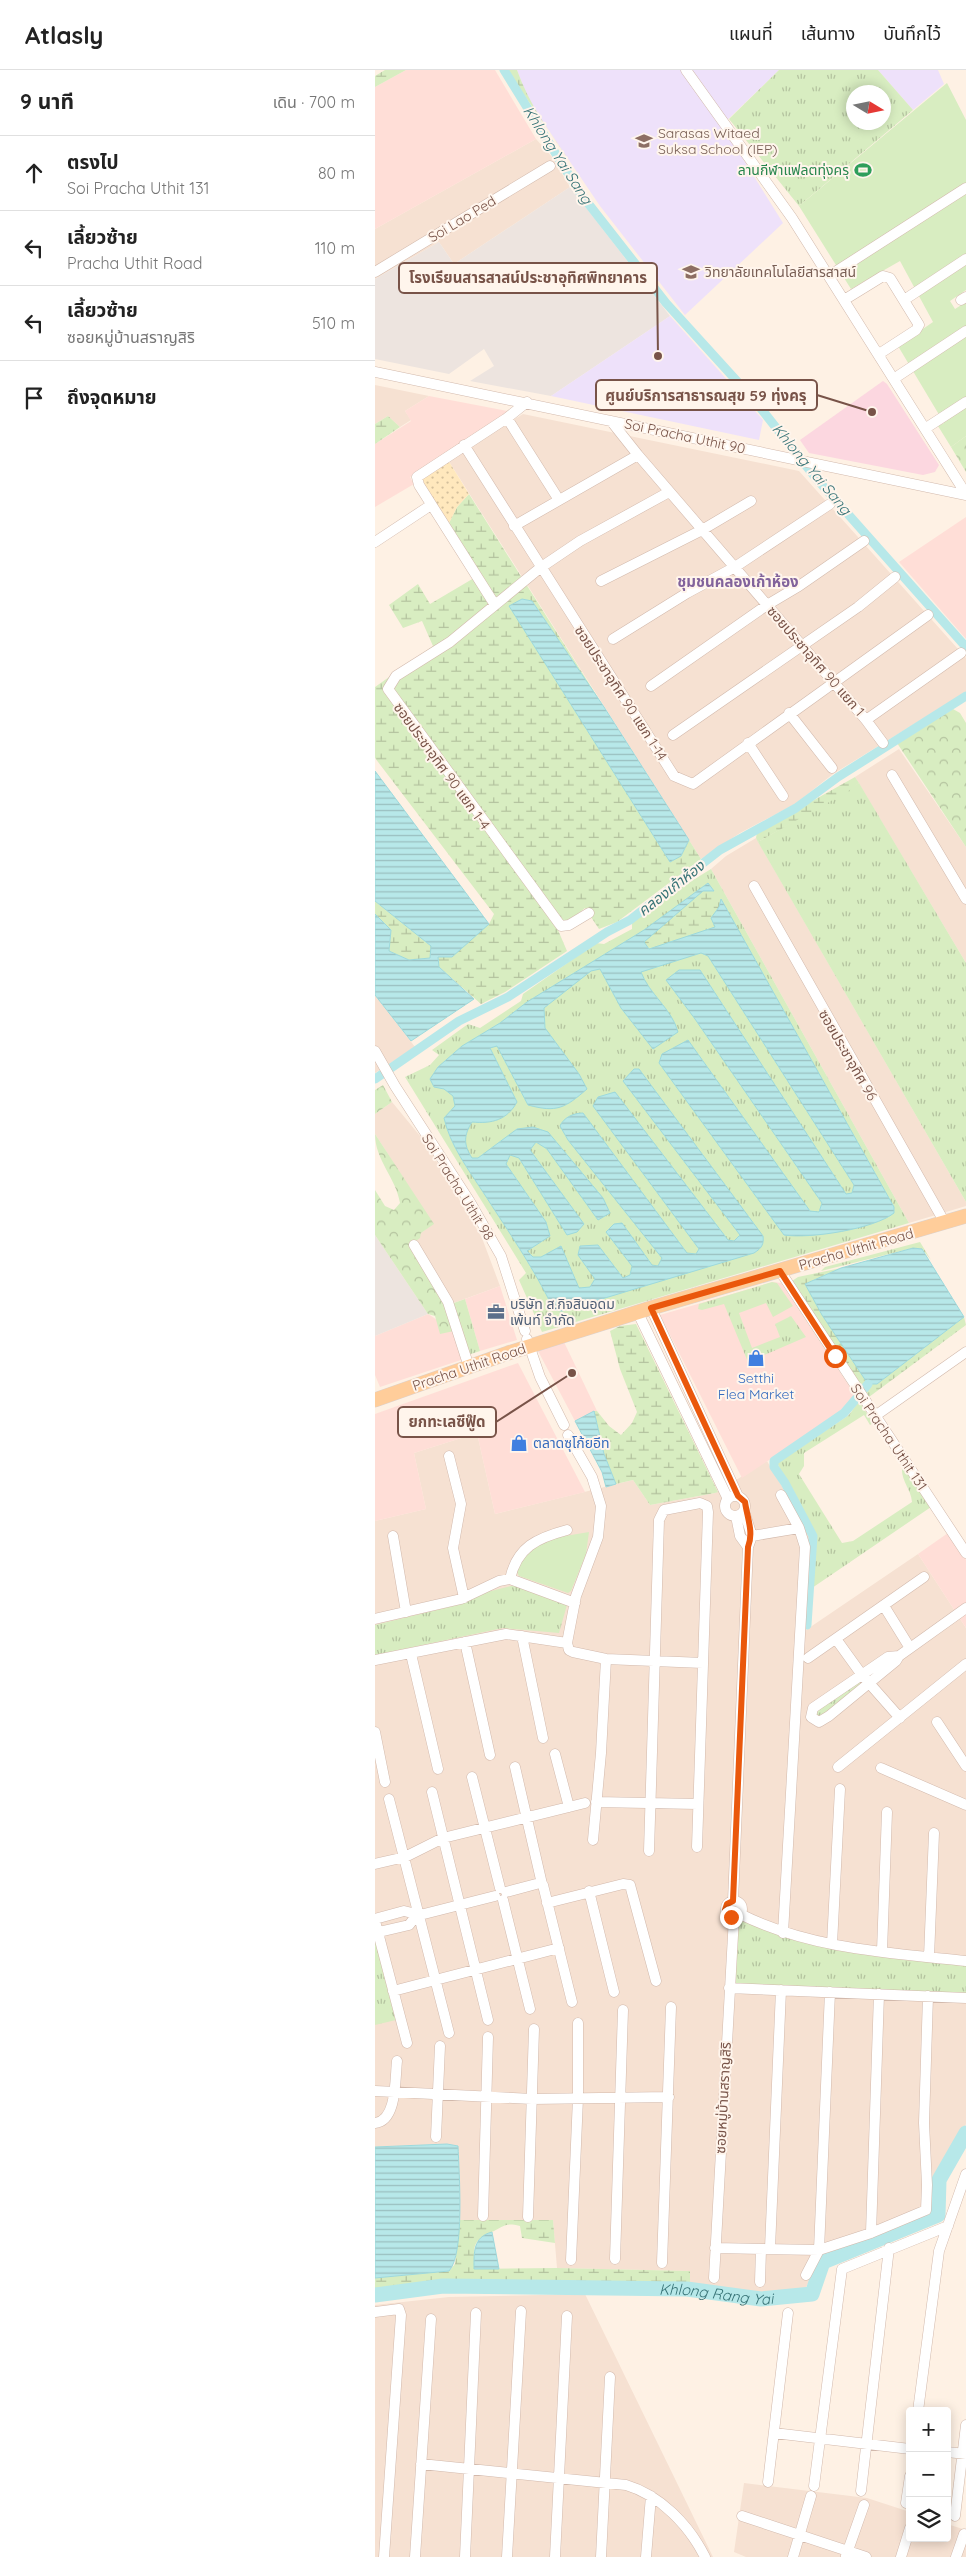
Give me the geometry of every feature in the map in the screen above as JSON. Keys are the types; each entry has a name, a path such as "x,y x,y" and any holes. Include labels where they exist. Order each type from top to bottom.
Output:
{"main road":[{"name":"Pracha Uthit Road","path":"375,1400 469,1367 527,1338 644,1310 966,1216"}],"street":[{"name":"Soi Pracha Uthit 90","path":"686,70 783,204 895,378 966,494"},
{"name":"Soi Lao Ped","path":"375,272 550,166"},
{"path":"829,276 966,188"},
{"path":"904,300 966,259"},
{"path":"845,300 883,276 890,278 904,300 919,325 915,330 879,354"},
{"path":"895,378 966,332"},
{"name":"Soi Pracha Uthit 90","path":"378,375 527,402 966,494"},
{"path":"495,604 431,504 417,477 507,418 527,402"},
{"path":"926,428 966,402"},
{"path":"507,418 559,500"},
{"name":"ซอยประชาอุทิศ 90 แยก 1","path":"611,420 669,492 866,720 883,743"},
{"name":"ซอยประชาอุทิศ 90 แยก 1-14","path":"464,445 540,568 674,776 693,784 928,615"},
{"path":"514,526 638,455"},
{"name":"ซอยประชาอุทิศ 90 แยก 1-4","path":"589,913 569,925 561,926 389,693 390,684 396,676 449,642 540,568 580,541 669,492"},
{"path":"601,581 702,530 751,501"},
{"path":"375,542 431,504"},
{"path":"613,639 687,593 735,567 830,504"},
{"path":"651,686 767,605 799,586 864,541"},
{"path":"673,735 802,646 895,577"},
{"path":"866,720 927,679 961,652"},
{"path":"789,714 832,768"},
{"path":"748,743 783,796"},
{"path":"892,775 966,899"},
{"name":"ซอยประชาอุทิศ 96","path":"754,886 945,1223"},
{"name":"Soi Pracha Uthit 98","path":"377,1054 395,1086 470,1202 501,1256 540,1377 566,1430 593,1477 601,1506 598,1537 575,1603 567,1643"},
{"path":"414,1245 448,1302 469,1367"},
{"name":"Soi Pracha Uthit 131","path":"780,1271 966,1553"},
{"name":"ซอยหมู่บ้านสราญสิริ","path":"644,1310 733,1497 745,1502 740,1513 740,1536 748,1547"},
{"path":"875,1416 966,1352"},
{"path":"449,1456 461,1504 453,1548 464,1598"},
{"path":"781,1495 799,1528 805,1547 783,1933"},
{"name":"ซอยหมู่บ้านสราญสิริ","path":"733,1497 726,1510 730,1514 740,1513"},
{"path":"649,1851 653,1661 659,1520 665,1510 700,1503 707,1506 708,1512 697,1847"},
{"name":"ซอยหมู่บ้านสราญสิริ","path":"714,2278 729,1988 737,1916 728,1915 725,1910 727,1904 733,1901 748,1547 752,1536 740,1513"},
{"path":"752,1536 799,1528"},
{"path":"510,1579 517,1556 528,1546 543,1538 567,1530"},
{"path":"393,1536 406,1612"},
{"path":"808,1658 924,1577"},
{"path":"375,1619 464,1598 499,1581 510,1579 575,1603"},
{"path":"884,1606 910,1648"},
{"path":"866,1679 813,1708 811,1717 816,1722 820,1722 866,1679 888,1657 899,1656 966,1608"},
{"path":"375,1660 506,1634 567,1643 567,1648 573,1652 606,1659 703,1663"},
{"path":"522,1636 543,1738"},
{"path":"836,1639 866,1679 900,1718"},
{"path":"465,1642 490,1755"},
{"path":"411,1654 438,1770"},
{"path":"593,1840 606,1659"},
{"path":"838,1767 966,1664"},
{"path":"937,1722 966,1766"},
{"path":"375,1732 385,1782"},
{"path":"555,1754 569,1807"},
{"path":"515,1767 572,2002"},
{"path":"881,1768 966,1805"},
{"path":"472,1777 530,2009"},
{"path":"832,1944 840,1789"},
{"path":"432,1792 488,2020"},
{"path":"389,1799 449,2034"},
{"path":"596,1802 698,1804"},
{"path":"375,1864 405,1857 443,1838 585,1804"},
{"path":"882,1951 887,1812"},
{"path":"929,1957 933,1833"},
{"path":"376,1933 409,1925 418,1916 542,1884"},
{"path":"547,1903 623,1884 632,1887 656,1981"},
{"path":"589,1892 614,1992"},
{"path":"407,2043 376,1933 375,1920 409,1911 418,1916"},
{"path":"737,1916 783,1933 832,1944 966,1962"},
{"path":"393,1991 559,1948"},
{"path":"729,1988 966,1998"},
{"path":"760,2282 766,2248 781,1990"},
{"path":"805,2275 819,2250 831,1992"},
{"path":"871,2232 879,1994"},
{"path":"715,2248 819,2250 919,2214 927,2208 924,2123 928,1996"},
{"path":"663,2263 671,2007"},
{"path":"615,2259 623,2010"},
{"path":"571,2260 578,2098 578,2023"},
{"path":"528,2217 534,2029"},
{"path":"483,2216 488,2037"},
{"path":"436,2137 440,2046"},
{"path":"375,2123 387,2119 391,2110 397,2061"},
{"path":"375,2090 532,2099 669,2097"},
{"path":"918,2407 935,2274 947,2226 966,2174"},
{"path":"793,2557 812,2491 842,2269 889,2248 947,2226"},
{"path":"861,2491 889,2248"},
{"path":"375,2312 399,2309 401,2315 384,2557"},
{"path":"507,2557 521,2311"},
{"path":"465,2557 476,2313"},
{"path":"768,2482 788,2313"},
{"path":"555,2557 561,2478 567,2316"},
{"path":"415,2557 431,2320"},
{"path":"601,2557 610,2377"},
{"path":"955,2516 966,2425"},
{"path":"774,2433 906,2449"},
{"path":"951,2452 964,2454"},
{"path":"421,2464 605,2483 642,2490 664,2505 679,2520 705,2557"},
{"path":"646,2557 651,2496"},
{"path":"847,2554 864,2505"},
{"path":"742,2516 847,2554 866,2557"},
{"path":"956,2557 964,2534"},
{"path":"901,2557 906,2541"}],"shaded area":[{"path":"406,70 495,70 536,139 375,229 375,87"},
{"name":"Sarasas Witaed Suksa School (IEP)","path":"517,70 779,70 722,125 783,223 685,315 600,206 535,110"},
{"path":"878,70 938,70 944,84 913,110"},
{"path":"536,139 552,157 570,187 454,264 439,242 375,279 375,229"},
{"path":"570,187 670,316 551,396 470,381 494,366 484,349 449,374 375,359 375,279 439,242 454,264"},
{"path":"670,316 763,420 759,440 551,396"},
{"path":"883,381 887,384 939,465 935,472 923,475 809,453 800,440"},
{"path":"375,385 429,396 405,411 411,420 400,427 388,416 375,424"},
{"path":"429,396 512,412 410,477 414,484 375,507 375,444 411,421 405,411"},
{"path":"523,414 799,471 966,658 966,692 833,774 795,804 740,833 701,859 448,460"},
{"path":"966,517 966,639 899,562"},
{"path":"899,749 966,847 966,963 855,777"},
{"path":"756,838 966,1202 966,1206 909,1223 711,869 726,856"},
{"path":"375,995 415,1047 375,1073"},
{"path":"392,1102 425,1142 482,1238 500,1286 451,1304 445,1302 409,1246 433,1224 375,1134 375,1114"},
{"path":"375,1235 428,1314 375,1336"},
{"name":"Setthi Flea Market","path":"773,1282 781,1283 859,1401 742,1478 660,1315"},
{"path":"500,1286 517,1340 480,1351 465,1299"},
{"path":"428,1314 454,1331 464,1359 380,1387 375,1375 375,1336"},
{"path":"564,1342 597,1411 575,1421 538,1351"},
{"name":"ตลาดซุโก้ยอีท","path":"518,1363 585,1492 495,1514 477,1433 414,1453 426,1509 375,1521 375,1414"},
{"path":"477,1433 495,1514 633,1480 650,1505 715,1493 767,1461 810,1534 806,1630 918,1554 966,1628 966,2124 936,2180 933,2212 823,2255 804,2291 762,2295 690,2283 690,2271 557,2268 553,2220 460,2220 458,2146 447,2144 375,2147 375,1521 426,1509 414,1453"},
{"path":"948,1533 966,1560 966,1628 918,1554"},
{"path":"585,2294 713,2557 375,2557 375,2305 449,2297"},
{"path":"744,2483 867,2498 906,2511 906,2542 951,2542 951,2525 966,2530 966,2557 746,2557 734,2552"}],"green space":[{"path":"385,70 406,70 375,87 375,76"},
{"path":"507,70 517,70 528,95 548,130"},
{"path":"779,70 878,70 913,110 891,129 891,85 846,85 846,130 889,130 799,206 729,119"},
{"path":"947,83 966,120 966,290 950,301 955,309 966,302 966,436 951,447 938,426 944,423 898,346 933,322 900,261 851,289 799,206"},
{"path":"388,416 400,427 375,444 375,424"},
{"path":"966,436 966,472 951,447"},
{"path":"469,494 522,578 497,599 448,525 457,507"},
{"path":"474,578 489,604 526,584 604,707 532,601 522,599 510,606 670,862 681,856 689,840 701,859 617,922 599,929 585,908 558,930 567,951 505,992 481,1004 439,967 438,957 489,924 494,914 375,758 375,687 433,646 422,621 403,628 389,605 418,584 430,604"},
{"path":"953,709 960,713 966,723 966,847 897,743"},
{"path":"855,777 859,783 847,792 758,842 756,838 757,832"},
{"path":"859,783 966,963 966,1202 758,842"},
{"path":"711,869 909,1223 542,1332 519,1280 526,1273 405,1077 430,1065 439,1055 432,1050 468,1024 480,1028 521,1001 523,994 596,943 604,944 632,929 632,923 672,893"},
{"path":"703,891 714,891 721,899 719,907 711,918 716,927 649,949 643,942"},
{"path":"375,901 431,946 430,958 409,960 389,951 391,930 375,914"},
{"path":"383,1085 392,1102 375,1114 375,1090"},
{"path":"375,1134 434,1224 421,1233 420,1238 409,1246 445,1302 454,1331 440,1334 435,1316 428,1314 375,1235 375,1190 385,1206 394,1210 400,1203 398,1194 378,1152"},
{"path":"920,1242 931,1260 922,1249 913,1248 821,1271 825,1267"},
{"path":"841,1268 805,1284 877,1384 964,1317 966,1325 869,1397 792,1281 798,1277"},
{"path":"772,1282 777,1283 793,1306 773,1317 766,1303 739,1313 752,1348 780,1337 775,1324 791,1316 806,1337 748,1362 724,1304 702,1310 698,1309 699,1304"},
{"path":"465,1299 480,1351 468,1355 451,1304"},
{"path":"636,1324 718,1492 650,1505 633,1480 616,1484 604,1454 594,1411 597,1411 609,1426 621,1435 632,1423 637,1412 620,1369 610,1331 620,1326"},
{"path":"859,1401 873,1423 870,1425 864,1415 804,1453 804,1466 799,1474 842,1543 853,1541 912,1502 903,1477 902,1468 907,1470 931,1507 812,1588 816,1538 777,1463 849,1415"},
{"path":"589,1532 586,1554 571,1591 568,1593 519,1576 517,1572 522,1560 537,1546 555,1538"},
{"path":"515,1585 567,1605 559,1633 503,1628 375,1655 375,1625 461,1604 483,1593"},
{"path":"860,1680 863,1683 820,1720 814,1711"},
{"path":"743,1921 772,1933 822,1947 966,1965 966,1993 736,1984 733,1983 739,1924"},
{"path":"375,1937 396,2020 375,2025"},
{"path":"460,2220 553,2220 555,2243 522,2238 520,2226 504,2226 487,2234 475,2245 475,2269 557,2268 690,2271 690,2283 497,2280 375,2289 375,2278 449,2271 455,2264"}],"sand":[{"path":"448,460 469,494 457,507 448,525 422,482 423,476"}],"water":[{"path":"522,599 532,601 604,707 689,840 681,856 670,862 509,606"},
{"path":"375,771 489,924 452,957 438,957 439,967 474,999 411,1041 375,995 375,914 391,930 389,951 409,960 430,958 431,946 375,901"},
{"path":"708,883 714,891 703,891 644,942 649,949 715,927 711,918 719,907 721,899 894,1207 894,1213 872,1224 841,1232 809,1236 784,1235 659,1063 662,1054 688,1040 810,1211 819,1212 822,1203 666,980 679,970 700,970 846,1194 852,1193 854,1185 708,956 701,953 641,972 649,987 671,1016 678,1032 653,1049 621,1008 600,969 591,971 544,1008 545,1028 579,1074 587,1089 573,1101 560,1107 546,1109 528,1105 497,1046 490,1048 517,1102 509,1113 498,1120 472,1122 466,1135 469,1153 472,1158 478,1158 517,1129 533,1127 548,1132 603,1198 610,1213 598,1220 547,1149 536,1142 530,1150 584,1224 577,1232 567,1235 519,1158 510,1155 506,1164 546,1222 550,1236 527,1251 533,1257 541,1257 561,1246 579,1288 590,1287 595,1279 578,1255 580,1246 598,1245 623,1278 630,1275 632,1266 606,1232 614,1224 622,1223 652,1265 658,1266 662,1258 568,1140 560,1126 570,1116 583,1113 687,1253 696,1254 699,1249 593,1106 598,1097 615,1092 728,1240 734,1241 740,1235 623,1081 634,1069 639,1069 763,1236 763,1241 761,1248 754,1253 562,1311 554,1310 529,1264 455,1147 444,1118 455,1106 453,1096 444,1089 434,1087 430,1079 438,1067 462,1046 500,1023 527,1002 644,930"},
{"path":"913,1248 922,1249 964,1317 877,1384 868,1384 822,1315 805,1284 841,1268"},
{"path":"594,1411 604,1454 616,1484 606,1487 602,1472 575,1421"},
{"path":"447,2144 458,2146 460,2212 454,2262 449,2271 375,2278 375,2147"},
{"path":"492,2232 499,2269 474,2269 475,2251 478,2241 486,2234"}],"waterway":[{"name":"Khlong Yai Sang","path":"504,70 580,193 666,303 755,401 815,477 966,647"},
{"name":"คลองเก้าห้อง","path":"375,1079 459,1021 508,997 607,932 630,920 720,850 796,808 838,777 966,696"},
{"path":"865,1388 868,1384"},
{"path":"807,1625 813,1536 785,1483 774,1467 774,1461 844,1413 856,1399"},
{"name":"Khlong Rang Yai","path":"375,2295 443,2286 687,2289 761,2299 812,2294 823,2262 938,2215 939,2180 966,2133"}],"place":[{"name":"Sarasas Witaed Suksa School (IEP)","path":"644,141"},
{"name":"ลานกีฬาแฟลตทุ่งครุ","path":"863,170"},
{"name":"วิทยาลัยเทคโนโลยีสารสาสน์","path":"691,272"},
{"name":"โรงเรียนสารสาสน์ประชาอุทิศพิทยาคาร","path":"658,356"},
{"name":"ศูนย์บริการสาธารณสุข 59 ทุ่งครุ","path":"872,412"},
{"name":"บริษัท ส.กิจสินอุดม เพ้นท์ จำกัด","path":"496,1312"},
{"name":"Setthi Flea Market","path":"756,1358"},
{"name":"ยกทะเลซีฟู๊ด","path":"572,1373"},
{"name":"ตลาดซุโก้ยอีท","path":"519,1443"}],"district":[{"name":"ชุมชนคลองเก้าห้อง","path":"738,581"}],"route":[{"path":"731,1917 725,1910 727,1904 733,1901 748,1547 752,1536 744,1510 745,1502 738,1496 651,1308 780,1271 835,1356"}]}
